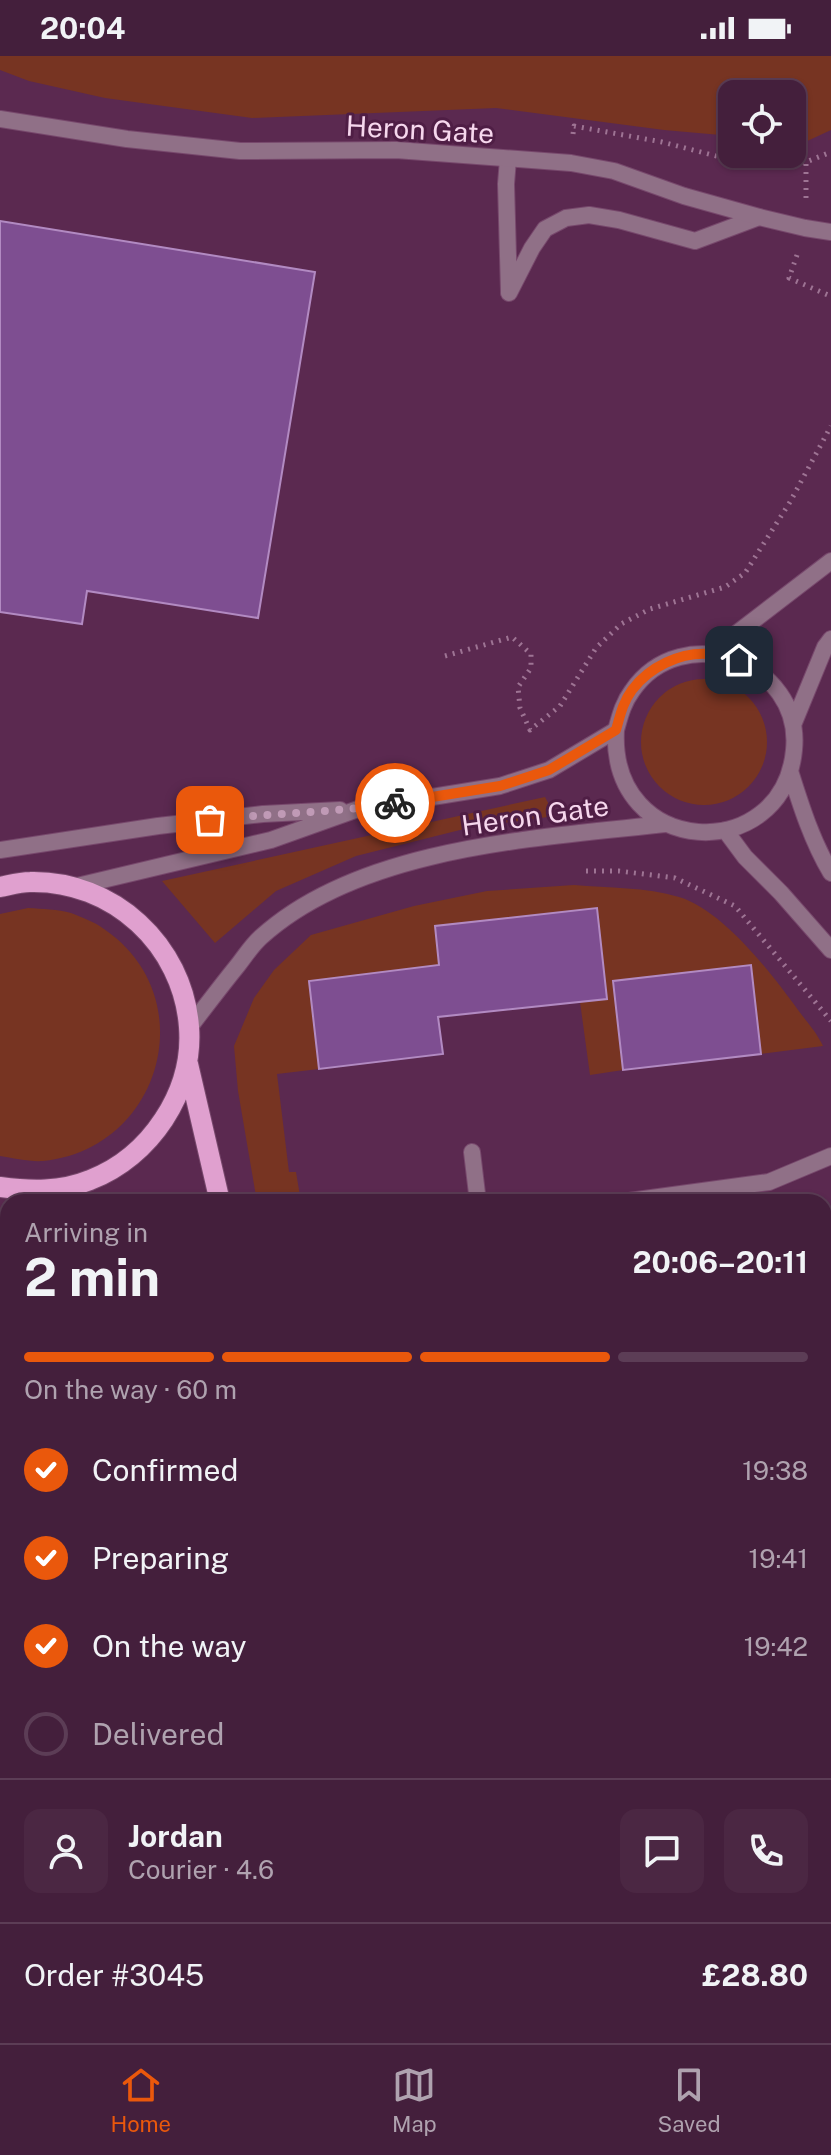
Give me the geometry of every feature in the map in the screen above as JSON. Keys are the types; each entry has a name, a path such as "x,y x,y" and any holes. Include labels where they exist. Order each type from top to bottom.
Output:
{"main road":[{"path":"0,887 30,882 73,887 104,898 131,915 154,938 172,966 184,996 189,1028 187,1060 179,1092 164,1121 143,1146 118,1166 89,1181 41,1194"},
{"path":"187,1060 218,1194"},
{"path":"0,1187 26,1194"}],"street":[{"name":"Heron Gate","path":"0,119 127,139 240,151 396,150 571,163 614,171 684,196 759,217 831,232"},
{"path":"508,159 509,293 545,229 566,218 589,215 619,220 695,241 759,217"},
{"name":"Heron Gate","path":"711,653 831,561"},
{"name":"Heron Gate","path":"793,725 831,639"},
{"name":"Heron Gate","path":"711,653 739,660 764,676 782,698 793,725 794,748 790,771 781,791 766,809 747,822 705,833 684,831 665,824 635,801 625,785 616,759 616,730 632,689 648,673 667,662 689,655 711,653"},
{"name":"Heron Gate","path":"73,887 271,840 358,809 500,786 549,770 616,730"},
{"path":"790,771 804,814 831,873"},
{"path":"0,850 158,826 263,814 358,809"},
{"name":"Heron Gate","path":"189,1028 259,939 295,910 348,883 411,861 507,843 665,824"},
{"path":"725,830 745,857 831,950"},
{"path":"472,1152 477,1194"},
{"path":"681,1194 769,1182 831,1156"}],"path":[{"path":"571,163 574,126 662,142 743,163 806,162 831,152"},
{"path":"445,656 512,637 531,654 531,668 518,687 520,708 530,730 560,706 596,648 621,624 650,609 725,587 745,573 790,502 831,426"},
{"path":"586,871 619,871 675,878 735,906 831,1021"}],"shaded area":[{"path":"0,56 831,56 831,130 806,142 806,80 718,80 718,135 496,108 252,118 105,98 29,81 0,70"},
{"path":"704,679 728,684 748,698 762,718 767,742 762,766 748,786 728,800 704,805 680,800 660,786 646,766 641,742 646,718 660,698 680,684"},
{"path":"545,797 555,816 468,828 356,856 276,891 215,943 162,881"},
{"path":"574,885 627,888 679,897 696,904 729,929 761,962 823,1046 761,1054 751,965 613,981 623,1070 590,1075 580,1002 607,998 597,909 436,926 445,1017 438,1017 431,966 309,982 319,1069 277,1074 289,1172 296,1172 300,1194 256,1194 238,1091 234,1046 254,998 274,970 311,935 414,906 487,891"},
{"path":"28,908 71,913 104,929 135,958 153,992 160,1029 156,1066 141,1100 117,1129 84,1150 43,1161 0,1156 0,914"}],"building":[{"path":"0,221 315,272 258,618 87,591 82,624 0,612"},
{"path":"597,908 607,999 438,1017 443,1054 319,1069 309,981 439,965 435,926"},
{"path":"751,965 761,1054 623,1070 613,981"}],"way so far":[{"path":"210,820 358,809 395,803"}],"route":[{"path":"395,803 500,786 549,770 616,730 632,689 648,673 667,662 689,655 711,653 739,660"}]}
